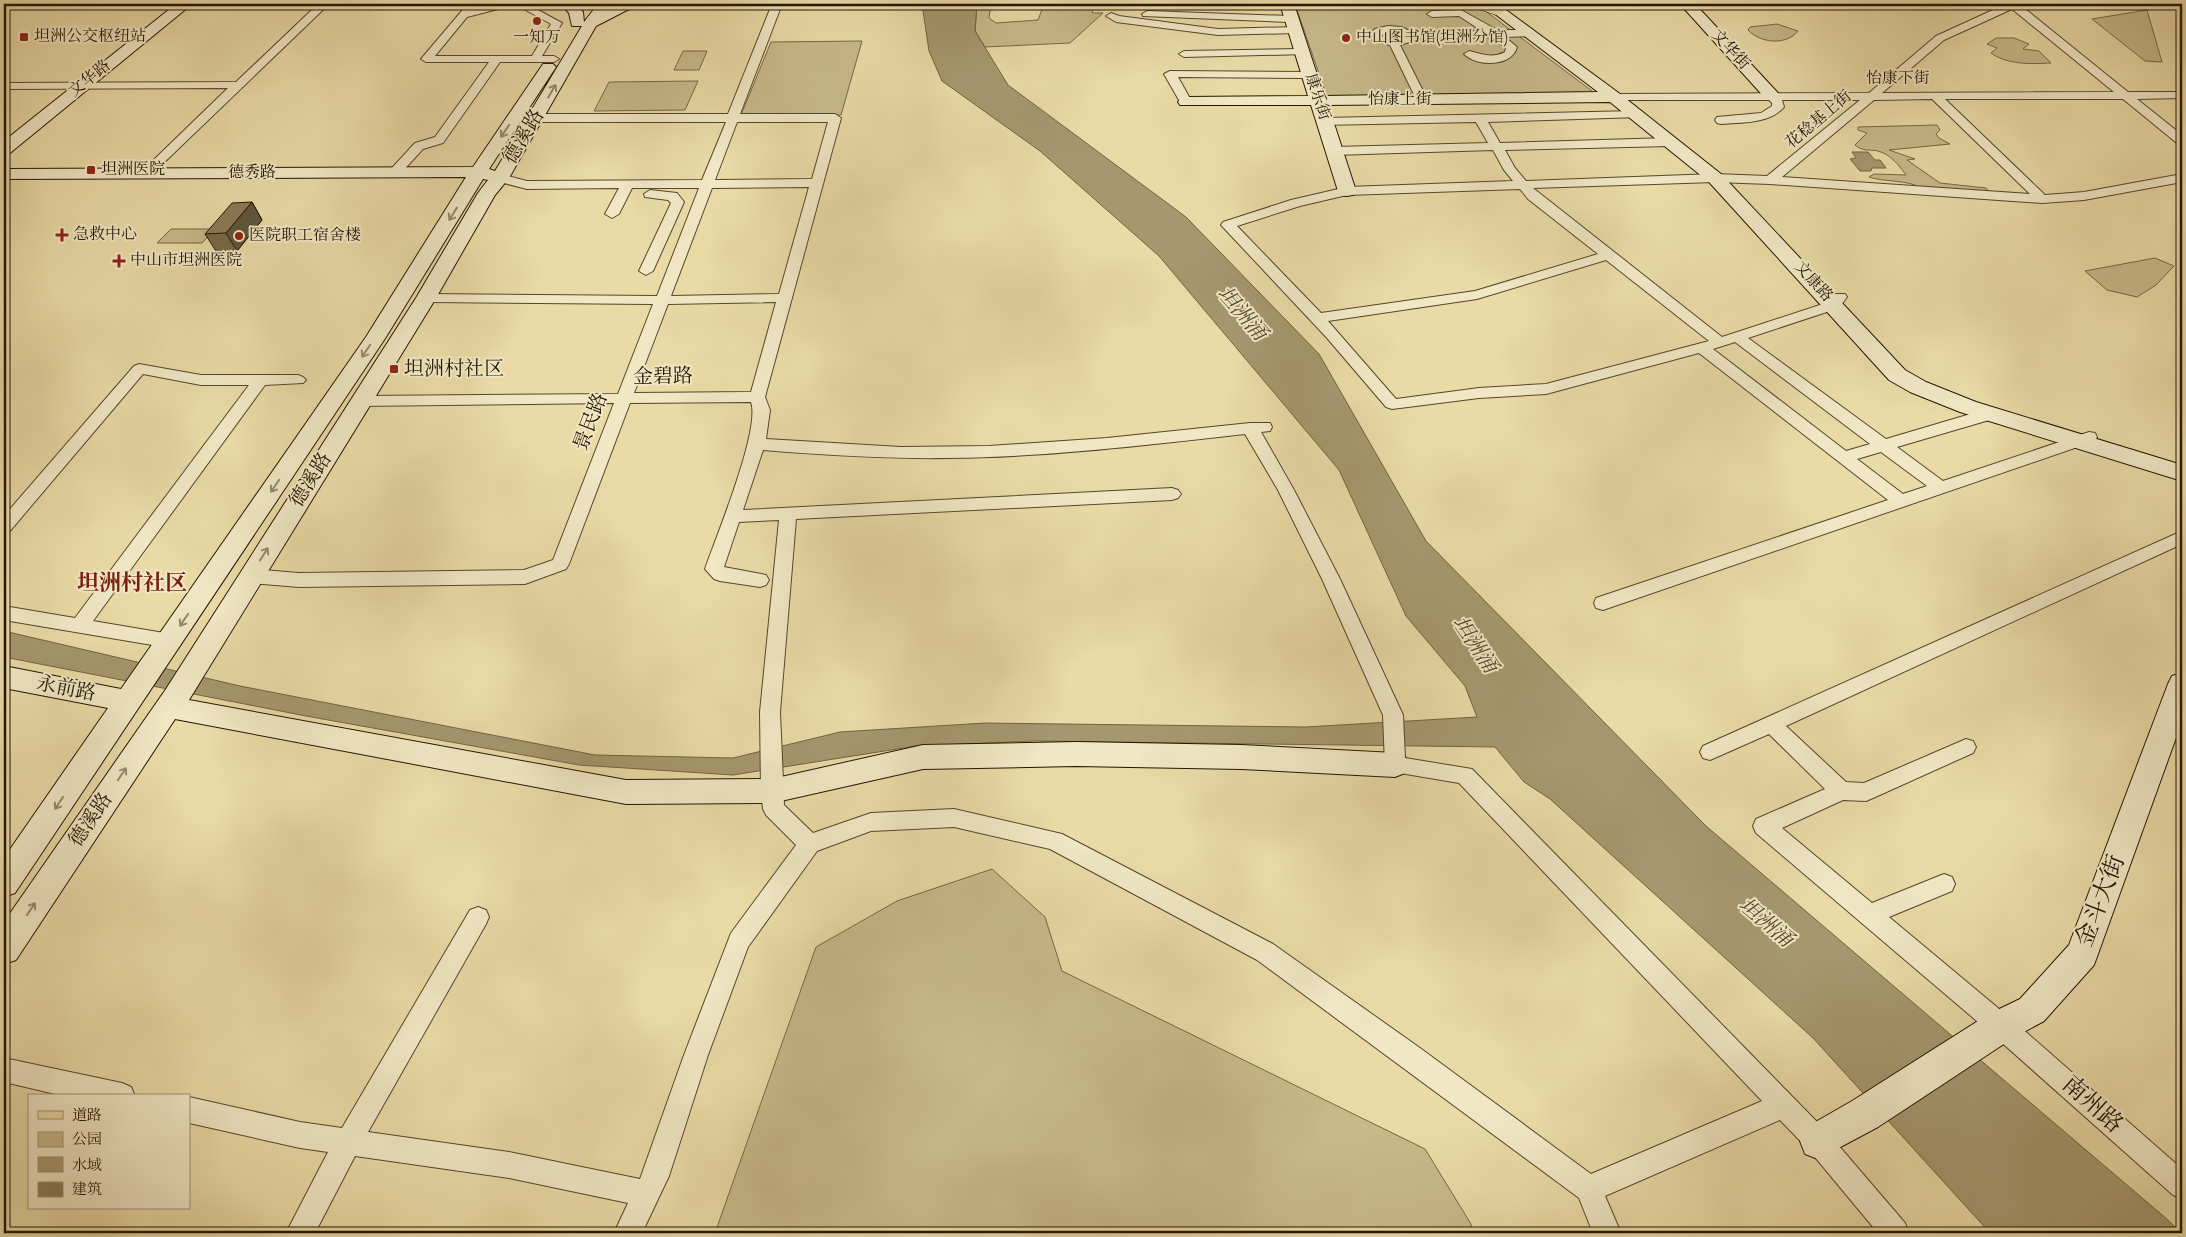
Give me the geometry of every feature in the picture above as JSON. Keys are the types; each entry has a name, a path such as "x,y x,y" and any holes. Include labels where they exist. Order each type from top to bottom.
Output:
{"main road":[{"path":"1478,4 1498,6"}],"street":[{"path":"145,174 324,4"},
{"path":"506,4 475,13 467,9 426,59 554,59"},
{"path":"520,4 557,23 535,60"},
{"path":"568,4 584,23 628,4"},
{"name":"德溪路","path":"4,883 167,646 376,336 489,175 536,118 584,23 590,4"},
{"name":"德溪路","path":"4,949 172,702 426,298 487,193 489,175 533,87 584,23 605,4"},
{"name":"景民路","path":"250,576 299,580 525,577 560,564 776,4"},
{"name":"康乐街","path":"1287,4 1347,191"},
{"name":"文华街","path":"1687,4 1772,96"},
{"path":"2014,4 2127,94 2182,141"},
{"name":"花稔基上街","path":"1770,180 1875,95 1940,38 2014,4"},
{"name":"文华路","path":"4,149 180,5"},
{"path":"1498,6 1721,178"},
{"name":"文康路","path":"1498,6 1530,33 1619,98 1636,115 1670,142 1721,178 1837,301 1897,375 1918,388 1968,407 2084,439 2182,473"},
{"path":"1432,14 1461,13 1512,47 1510,54 1503,59 1491,61 1469,54"},
{"path":"1152,14 1269,18 1295,28 1274,31 1218,32 1116,19 1111,16 1152,14"},
{"path":"1269,18 1274,31"},
{"path":"1178,38 1295,28"},
{"path":"1410,35 1408,39 1394,44 1376,38 1375,34 1380,30 1393,28 1410,35 1530,33"},
{"path":"1394,44 1422,100"},
{"path":"1184,54 1302,52"},
{"path":"395,172 419,146 439,140 497,59"},
{"path":"1186,102 1170,74 1310,76"},
{"path":"6,87 237,85"},
{"name":"怡康下街","path":"1619,98 1875,95 2182,95"},
{"path":"1934,95 2042,199"},
{"path":"1721,120 1764,116 1778,107 1778,102 1772,96"},
{"name":"怡康上街","path":"1186,102 1619,98"},
{"path":"1324,122 1636,115"},
{"path":"536,118 835,118 757,397 762,410 757,444 714,569 720,574 760,580"},
{"path":"1480,118 1510,170 1533,196 1720,342"},
{"path":"1334,151 1670,142"},
{"name":"德秀路","path":"4,174 395,172 489,175"},
{"path":"489,175 527,185 624,190 666,194 676,199 678,202 646,271"},
{"path":"2182,178 2084,196 2042,199 1721,178 1522,183 1347,191 1296,203 1228,225 1318,318 1392,404 1480,393 1546,389 1702,348 1837,301 1898,361 1924,382 2084,439 2182,465"},
{"path":"624,190 707,184 817,183"},
{"path":"612,214 624,190"},
{"path":"664,231 688,231"},
{"path":"1318,318 1477,295 1608,255"},
{"path":"426,298 661,300 786,298"},
{"path":"1737,337 1941,488"},
{"path":"1702,348 1902,502"},
{"path":"4,527 139,369 201,380 298,380"},
{"path":"79,626 261,380"},
{"name":"金碧路","path":"361,401 757,397"},
{"path":"1948,426 1968,407"},
{"path":"1844,457 1990,414"},
{"path":"757,444 850,451 951,453 1102,445 1257,428 1286,490 1332,579 1393,715 1395,765"},
{"path":"1603,603 2084,439"},
{"path":"732,516 1172,494"},
{"path":"788,513 770,712 772,791 774,809 809,844"},
{"path":"1710,752 2182,537"},
{"path":"4,612 79,626 167,646"},
{"name":"永前路","path":"4,676 132,696"},
{"name":"金斗大街","path":"1818,1141 1865,1114 1990,1033 2032,1010 2082,954 2182,684"},
{"path":"172,702 626,792 772,791 923,757 1076,754 1241,758 1395,765 1465,775 1818,1141 1895,1233"},
{"path":"1771,724 1841,792 1866,792 1966,747"},
{"name":"南州路","path":"1841,792 1764,826 1869,914 1990,1033 2182,1186"},
{"path":"628,1233 656,1176 696,1056 740,941 809,844 872,822 954,818 1054,841 1265,952 1589,1189 1607,1233"},
{"path":"1869,914 1944,884"},
{"path":"300,1233 348,1142 478,917"},
{"path":"4,1070 113,1094"},
{"path":"1589,1189 1784,1105"},
{"path":"190,1110 300,1135 509,1165 647,1194"}],"green space":[{"path":"977,4 991,4 989,18 996,23 1038,20 1044,4 1091,5 1094,7 1092,13 1103,13 1070,43 985,47 975,31"},
{"path":"1295,4 1464,4 1484,10 1596,94 1327,97"},
{"path":"2147,10 2162,62 2145,61 2092,19"},
{"path":"1777,24 1798,31 1787,39 1773,41 1759,38 1748,30 1750,27"},
{"path":"1996,38 2014,38 2029,44 2023,49 2039,51 2051,63 2020,63 1997,57 1991,53 1997,48 1987,44"},
{"path":"862,41 841,115 741,115 771,42"},
{"path":"683,51 707,51 699,70 674,70"},
{"path":"698,81 685,110 594,111 609,82"},
{"path":"1937,125 1940,130 1936,134 1939,138 1950,144 1889,150 1915,159 1907,160 1940,183 1986,188 1989,191 1920,188 1904,182 1869,177 1874,174 1906,175 1890,157 1878,151 1863,149 1855,145 1867,133 1858,130 1858,127"},
{"path":"171,229 215,229 202,243 157,243"},
{"path":"2155,258 2174,266 2156,285 2137,297 2107,290 2085,271"},
{"path":"992,869 1045,917 1062,971 1425,1149 1471,1224 1472,1233 715,1233 816,947 897,901"}],"water":[{"name":"坦洲涌","path":"922,4 977,4 975,31 1008,85 1186,217 1319,354 1426,541 1706,826 2181,1233 1990,1233 1813,1038 1550,799 1524,782 1495,747 1034,741 916,746 733,775 579,765 306,716 4,657 4,631 240,686 595,755 733,758 840,732 985,723 1305,727 1477,717 1465,686 1406,616 1339,470 1159,256 1040,151 942,81 929,51"},
{"path":"1852,152 1868,152 1875,160 1880,160 1886,168 1872,168 1871,171 1860,171 1850,159 1856,158"}],"building":[{"path":"252,202 226,233 205,234 232,203"}],"place":[{"name":"一知万","path":"537,21"},
{"name":"坦洲公交枢纽站","path":"24,37"},
{"name":"中山图书馆(坦洲分馆)","path":"1346,38"},
{"name":"坦洲医院","path":"91,170"},
{"name":"急救中心","path":"62,235"},
{"name":"医院职工宿舍楼","path":"239,236"},
{"name":"中山市坦洲医院","path":"119,261"},
{"name":"坦洲村社区","path":"394,369"}],"district":[{"name":"坦洲村社区","path":"132,584"}]}
